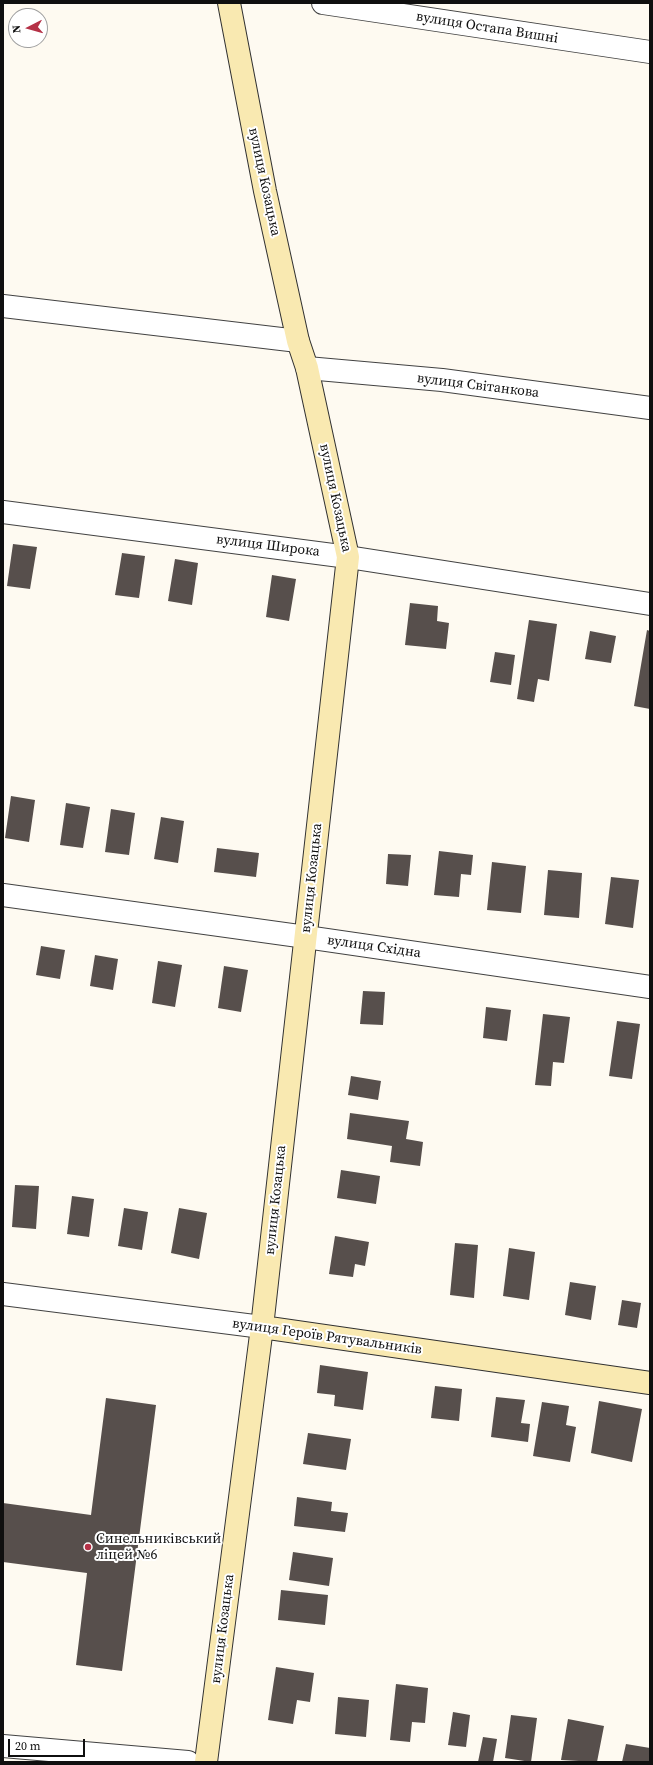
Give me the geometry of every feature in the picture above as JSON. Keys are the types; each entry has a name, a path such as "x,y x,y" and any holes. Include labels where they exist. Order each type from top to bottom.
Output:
{"street":[{"name":"вулиця Козацька","path":"206,1762 262,1327 348,557 265,191 229,3"},
{"name":"вулиця Остапа Вишні","path":"323,3 650,52"},
{"path":"3,306 298,341"},
{"name":"вулиця Світанкова","path":"306,368 442,380 650,408"},
{"name":"вулиця Широка","path":"3,512 348,557 650,604"},
{"name":"вулиця Східна","path":"3,895 650,987"},
{"name":"вулиця Героїв Рятувальників","path":"3,1294 262,1327 650,1383"},
{"path":"3,1746 188,1762"}],"building":[{"path":"13,544 37,547 30,589 7,586"},
{"path":"122,553 145,556 139,598 115,595"},
{"path":"175,559 198,563 192,605 168,601"},
{"path":"272,575 296,579 289,621 266,617"},
{"path":"410,603 438,606 437,621 449,623 446,649 405,645"},
{"path":"529,620 557,624 549,681 538,679 534,702 517,699"},
{"path":"647,630 650,631 650,709 634,706"},
{"path":"590,631 616,636 611,663 585,659"},
{"path":"495,652 515,655 511,685 490,682"},
{"path":"11,796 35,800 29,842 5,838"},
{"path":"66,803 90,807 83,848 60,845"},
{"path":"111,809 135,813 129,855 105,852"},
{"path":"161,817 184,821 178,863 154,859"},
{"path":"217,848 259,853 256,877 214,872"},
{"path":"439,851 473,855 471,875 461,874 459,897 434,895"},
{"path":"388,854 411,855 408,886 386,884"},
{"path":"492,862 526,866 521,913 487,910"},
{"path":"548,870 582,873 579,918 544,915"},
{"path":"611,877 639,880 633,928 605,924"},
{"path":"41,946 65,950 60,979 36,975"},
{"path":"95,955 118,959 113,990 90,986"},
{"path":"158,961 182,965 175,1007 152,1003"},
{"path":"224,966 248,970 241,1012 218,1008"},
{"path":"363,991 385,992 383,1025 360,1024"},
{"path":"486,1007 511,1010 507,1041 483,1038"},
{"path":"543,1014 570,1017 564,1063 553,1062 551,1086 535,1085"},
{"path":"617,1021 640,1024 632,1079 609,1076"},
{"path":"351,1076 381,1081 378,1100 348,1095"},
{"path":"350,1113 409,1121 406,1139 423,1142 420,1166 390,1162 392,1146 347,1139"},
{"path":"341,1170 380,1176 376,1204 337,1198"},
{"path":"15,1185 39,1186 36,1229 12,1227"},
{"path":"72,1196 94,1199 89,1237 67,1234"},
{"path":"124,1208 148,1212 142,1250 118,1246"},
{"path":"179,1208 207,1213 199,1259 171,1253"},
{"path":"335,1236 369,1242 365,1266 355,1264 353,1277 329,1274"},
{"path":"455,1243 478,1245 474,1298 450,1295"},
{"path":"509,1248 535,1252 529,1300 503,1296"},
{"path":"570,1282 596,1286 591,1320 565,1315"},
{"path":"622,1300 641,1303 637,1328 618,1325"},
{"path":"320,1365 368,1372 363,1410 334,1406 335,1395 317,1393"},
{"path":"435,1386 462,1389 459,1421 431,1418"},
{"path":"496,1397 525,1400 521,1423 530,1424 528,1442 491,1437"},
{"path":"106,1398 156,1405 122,1671 76,1665 87,1573 3,1562 3,1503 91,1515"},
{"path":"599,1401 642,1409 632,1462 591,1453"},
{"path":"542,1402 569,1406 566,1425 576,1427 570,1462 533,1456"},
{"path":"308,1433 351,1439 346,1470 303,1464"},
{"path":"297,1497 332,1502 331,1511 348,1513 345,1532 294,1526"},
{"path":"293,1552 333,1558 329,1586 289,1580"},
{"path":"281,1590 328,1595 325,1625 278,1620"},
{"path":"276,1667 314,1673 310,1702 297,1700 293,1724 268,1720"},
{"path":"396,1684 428,1688 425,1723 412,1722 410,1742 390,1740"},
{"path":"338,1697 369,1700 366,1737 335,1734"},
{"path":"453,1712 470,1715 466,1747 448,1745"},
{"path":"511,1715 537,1718 531,1762 505,1758"},
{"path":"568,1719 604,1726 597,1762 561,1760"},
{"path":"483,1737 497,1739 493,1762 478,1762"},
{"path":"626,1744 650,1748 650,1762 622,1762"}],"place":[{"name":"Синельниківський ліцей №6","path":"88,1547"}]}
